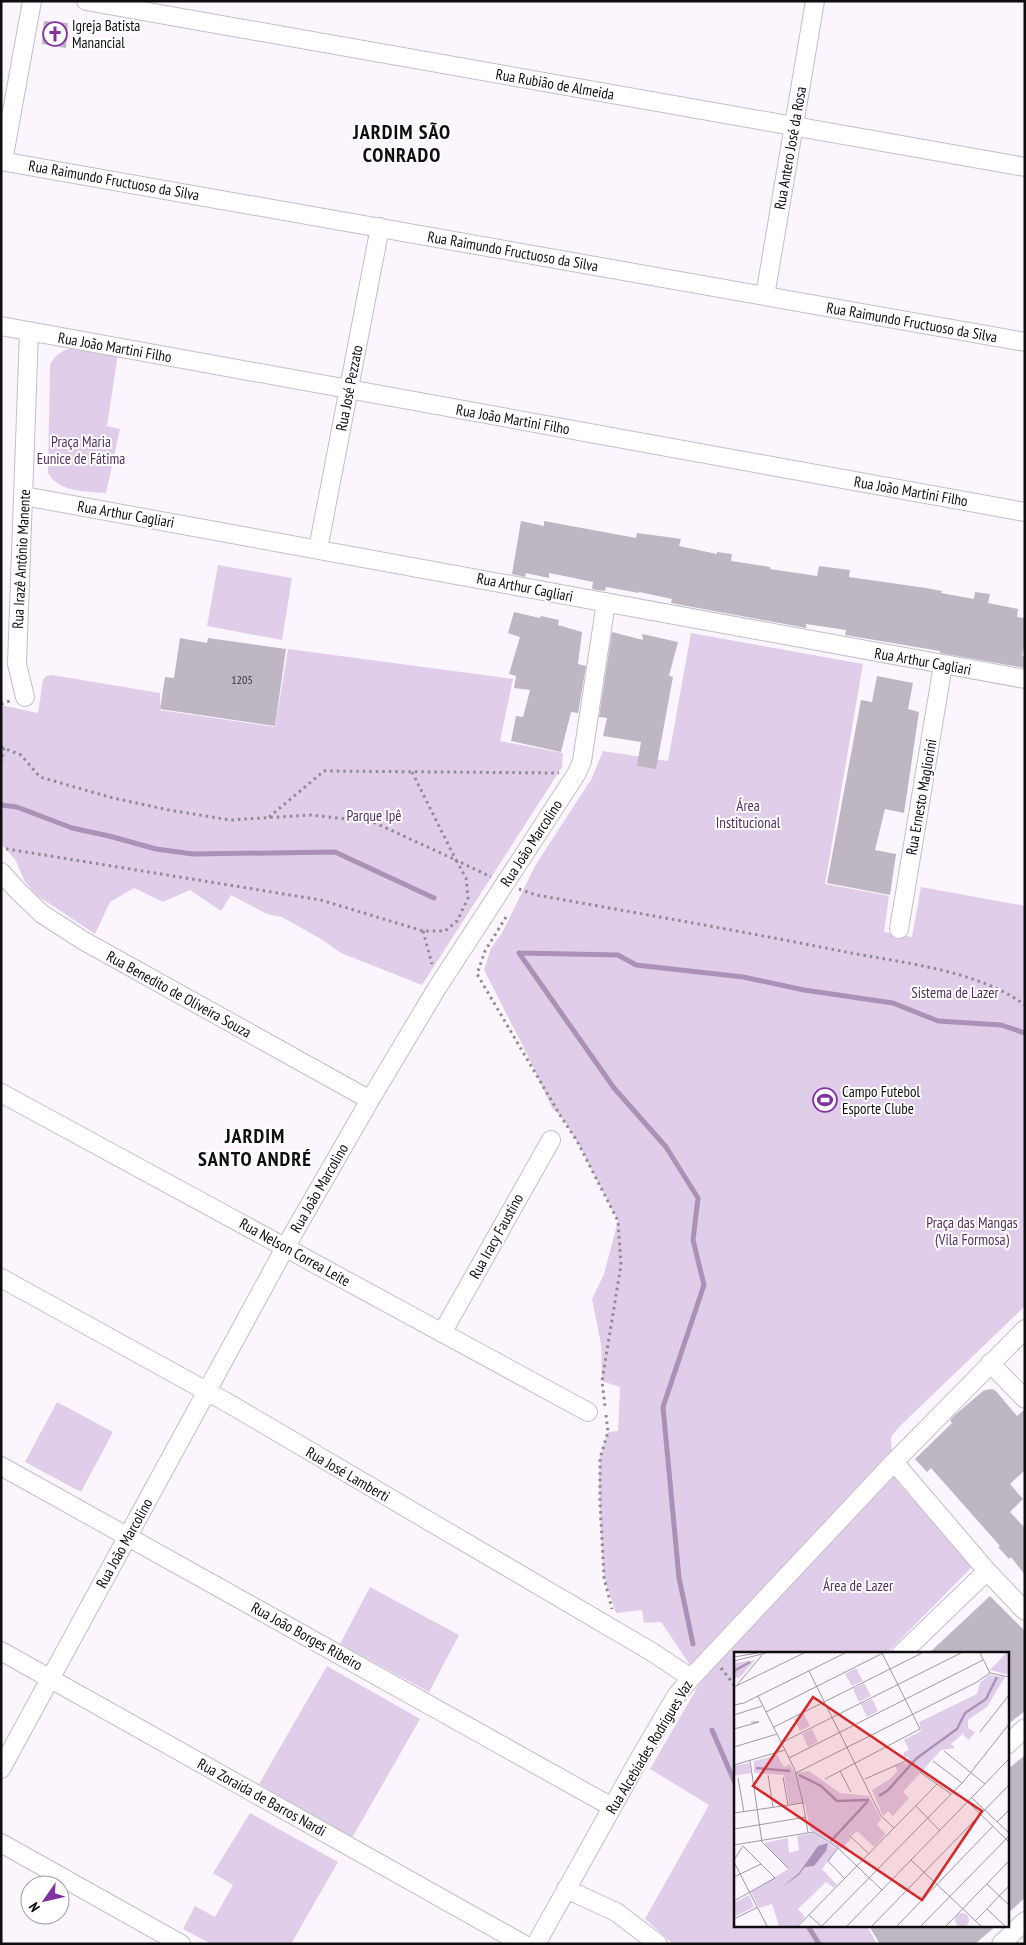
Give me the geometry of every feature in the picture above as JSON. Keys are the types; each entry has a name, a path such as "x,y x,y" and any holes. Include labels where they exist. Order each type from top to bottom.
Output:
{"street":[{"path":"2,161 32,1"},
{"name":"Rua Rubião de Almeida","path":"86,1 1025,168"},
{"name":"Rua Antero José da Rosa","path":"765,296 815,1"},
{"name":"Rua Raimundo Fructuoso da Silva","path":"2,161 1025,342"},
{"name":"Rua José Pezzato","path":"318,549 380,227"},
{"name":"Rua João Martini Filho","path":"1,326 1025,512"},
{"name":"Rua Irazê Antônio Manente","path":"25,697 16,664 29,331"},
{"name":"Rua Arthur Cagliari","path":"24,496 1025,680"},
{"name":"Rua João Marcolino","path":"1,1769 170,1461 206,1391 370,1100 437,988 509,890 577,773 582,761 606,602"},
{"name":"Rua Ernesto Magliorini","path":"898,929 943,664"},
{"name":"Rua Benedito de Oliveira Souza","path":"1,872 18,892 42,914 84,941 370,1100"},
{"name":"Rua Nelson Correa Leite","path":"1,1092 588,1412"},
{"name":"Rua Iracy Faustino","path":"442,1333 550,1140"},
{"name":"Rua José Lamberti","path":"1,1278 206,1391 618,1633 691,1678"},
{"name":"Rua Alcebíades Rodrigues Vaz","path":"536,1944 676,1696 894,1462 1025,1329"},
{"path":"990,1363 1025,1399"},
{"path":"894,1462 987,1571 1025,1611"},
{"name":"Rua João Borges Ribeiro","path":"1,1466 612,1807"},
{"path":"904,1652 987,1571"},
{"name":"Rua Zoraida de Barros Nardi","path":"1,1651 523,1944"},
{"path":"1008,1744 1025,1728"},
{"path":"1,1844 181,1944"},
{"path":"566,1889 616,1912 658,1944"},
{"path":"1001,1944 1025,1921"}],"path":[{"path":"1,763 3,747 21,755 40,777 113,798 230,820 310,815 373,822 456,860 509,890 517,888 536,895 910,963 979,981 1009,993 1025,1005"},
{"path":"269,818 324,771 577,773"},
{"path":"1,848 321,900 423,931 445,931 457,921 468,898 466,878 412,772"},
{"path":"508,912 485,951 477,974 577,1141 618,1221 621,1265 602,1381 608,1432 600,1458 604,1578 618,1633"},
{"path":"423,931 431,956 437,988"}],"green space":[{"name":"Praça Maria Eunice de Fátima","path":"77,347 118,354 107,426 120,429 106,493 66,488 53,480 48,473 50,365 61,352"},
{"path":"218,565 292,578 282,640 207,626"},
{"path":"691,633 863,664 825,884 889,896 884,932 912,937 921,887 1025,906 1025,1306 899,1427 891,1437 893,1470 900,1485 973,1566 888,1652 734,1652 734,1928 868,1928 877,1944 673,1944 645,1919 709,1805 650,1769 701,1681 661,1622 644,1623 642,1610 616,1613 604,1578 599,1482 600,1458 608,1432 618,1431 620,1387 602,1381 601,1344 592,1299 604,1274 618,1221 577,1141 560,1115 552,1108 484,970 491,948 502,933 535,866 592,778 603,751 668,761"},
{"name":"Parque Ipê","path":"288,649 513,679 500,741 563,753 562,767 422,985 341,953 321,939 282,917 267,914 231,895 221,911 190,890 163,902 134,888 110,902 95,934 35,894 24,880 16,861 1,843 1,705 38,713 43,680 46,676 52,675 160,693 160,710 275,727"},
{"path":"57,1402 113,1432 81,1492 25,1462"},
{"path":"370,1587 459,1635 429,1692 340,1644"},
{"path":"327,1666 420,1719 352,1838 259,1784"},
{"path":"250,1813 338,1862 291,1944 211,1944 183,1929 195,1906 215,1917 233,1885 213,1873"}],"building":[{"name":"Igreja Batista Manancial","path":"44,21 68,23 66,48 42,44"},
{"path":"521,521 544,526 544,521 636,538 637,533 681,539 679,546 717,554 717,552 732,554 731,561 770,567 770,569 817,576 819,566 850,570 849,577 926,588 942,591 941,593 974,599 975,592 990,594 988,603 1018,609 1017,617 1025,618 1025,643 1022,656 1025,657 1025,668 845,635 846,630 806,624 806,628 671,603 672,599 639,592 606,587 605,591 592,589 593,582 549,573 549,578 526,573 525,577 512,574"},
{"path":"514,612 559,620 558,625 582,632 578,664 586,666 578,713 571,712 561,752 511,741 516,716 523,717 530,690 514,688 516,676 509,674 520,637 508,633"},
{"path":"612,632 643,640 642,634 678,642 669,676 673,677 656,769 637,766 641,742 603,736 607,718 599,717"},
{"path":"180,638 207,643 208,638 286,649 275,726 160,709 165,677 174,678"},
{"path":"877,676 913,683 908,709 919,712 904,813 885,809 875,850 896,854 890,895 827,883 861,700 872,702"},
{"path":"995,1390 1017,1416 1025,1409 1025,1470 1010,1484 1023,1499 1010,1512 1025,1528 1025,1575 1011,1557 1009,1559 998,1547 1000,1546 931,1468 927,1472 915,1459 952,1423 950,1420 955,1415 983,1391"},
{"path":"990,1596 1025,1631 1025,1711 1008,1724 1008,1652 930,1652"},
{"path":"1025,1755 1025,1898 1008,1913 1008,1769"},
{"path":"870,1928 994,1928 975,1944 880,1944"}],"waterway":[{"path":"1,805 17,807 72,828 156,849 193,854 335,852 434,898"},
{"path":"519,953 614,1088 666,1147 698,1198 693,1240 704,1285 663,1407 679,1578 693,1644"},
{"path":"519,953 618,955 636,965 743,977 804,990 893,1003 938,1021 1001,1025 1025,1033"},
{"path":"712,1730 734,1781"},
{"path":"809,1928 819,1944"}],"place":[{"name":"Igreja Batista Manancial","path":"55,34"},
{"name":"Campo Futebol Esporte Clube","path":"825,1100"}],"district":[{"name":"JARDIM SÃO CONRADO","path":"402,144"},
{"name":"JARDIM SANTO ANDRÉ","path":"255,1148"}],"park label":[{"name":"Área Institucional","path":"748,814"},
{"name":"Sistema de Lazer","path":"955,992"},
{"name":"Praça das Mangas (Vila Formosa)","path":"972,1230"},
{"name":"Área de Lazer","path":"858,1585"}]}
